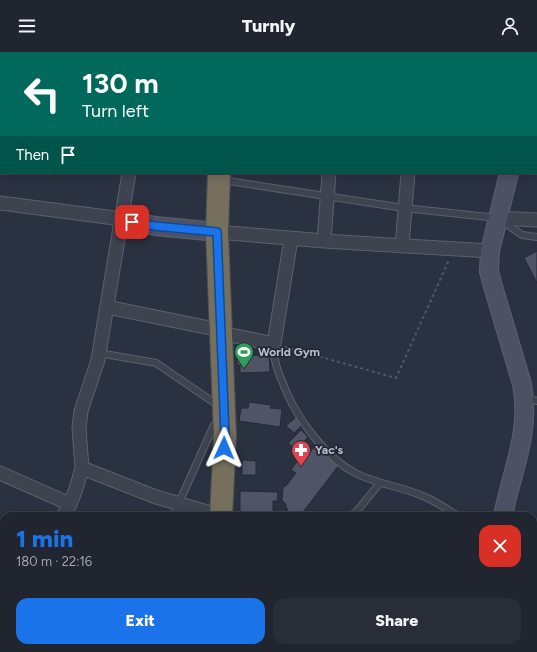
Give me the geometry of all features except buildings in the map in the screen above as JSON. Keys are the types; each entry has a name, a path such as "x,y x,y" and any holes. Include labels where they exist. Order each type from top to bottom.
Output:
{"highway":[{"path":"219,176 217,232 225,436 221,512"}],"street":[{"path":"65,512 76,489 82,468 79,428 81,411 98,360 129,174"},
{"path":"324,241 329,174"},
{"path":"402,246 408,174"},
{"path":"504,512 522,441 524,420 531,399 522,384 492,283 490,271 490,250 509,174"},
{"path":"0,203 155,226 217,232 291,239 490,250"},
{"path":"498,218 537,220"},
{"path":"107,307 274,344 291,239"},
{"path":"82,468 156,497 208,512"},
{"path":"0,473 70,504"}],"lane":[{"path":"219,176 327,196 404,208 498,218 522,235 537,237"},
{"path":"274,344 273,352 279,373 288,395 296,410 327,452 342,465 356,474 424,496 451,512"},
{"path":"99,353 156,363 224,415 214,425 175,512"},
{"path":"356,512 380,483"}],"path":[{"path":"274,344 396,378 454,249"}],"place":[{"name":"World Gym","path":"244,369"},
{"name":"Yac's","path":"301,467"}],"route":[{"path":"132,222 155,226 217,232 225,436 224,448"}]}
